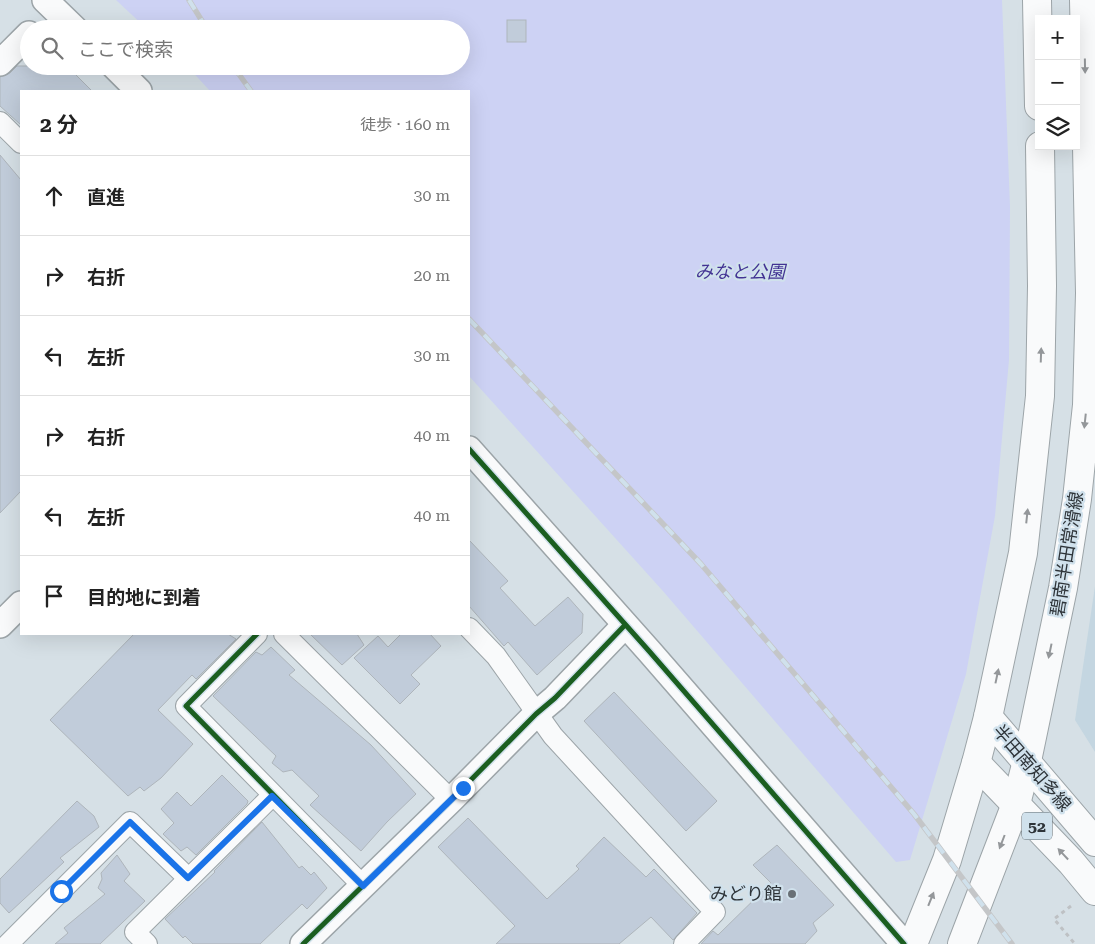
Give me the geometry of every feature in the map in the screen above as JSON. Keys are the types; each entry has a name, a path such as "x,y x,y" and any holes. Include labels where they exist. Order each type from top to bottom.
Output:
{"main road":[{"path":"1036,0 1039,105"},
{"name":"碧南半田常滑線","path":"962,944 1016,804 1027,761 1063,588 1078,499 1087,405 1090,293 1084,0"},
{"path":"913,944 947,860 976,763 988,718 1023,553 1040,396 1042,286 1040,150"},
{"name":"半田南知多線","path":"988,718 1095,842"},
{"name":"半田南知多線","path":"976,763 1095,891"}],"street":[{"path":"40,20 50,4 66,20"},
{"path":"0,63 20,43"},
{"path":"123,75 138,90"},
{"path":"0,122 20,142"},
{"path":"470,450 904,944"},
{"path":"0,625 20,605"},
{"path":"303,944 536,714 555,698 625,625"},
{"path":"470,629 496,656 536,714 554,736 715,912 684,944"},
{"path":"256,635 186,706 272,796 363,886"},
{"path":"285,635 451,800"},
{"path":"147,944 135,932 272,796"},
{"path":"8,944 130,822 188,878"}],"path":[{"path":"1071,906 1054,920 1075,944"}],"shaded area":[{"path":"1095,586 1095,752 1075,720"}],"green space":[{"name":"みなと公園","path":"116,0 1002,0 1010,207 1009,360 995,516 966,674 910,860 896,862 662,590 470,377 470,90 209,90 195,75 470,75 470,20 137,20"}],"building":[{"path":"507,20 526,20 526,42 507,42"},
{"path":"17,66 20,66 20,75 76,75 91,90 20,90 20,124 0,106 0,77 10,73"},
{"path":"0,155 20,179 20,492 0,513"},
{"path":"470,541 508,581 500,588 535,626 568,597 583,614 582,633 537,675 508,642 504,646 470,607"},
{"path":"133,635 230,635 236,639 196,679 192,675 158,710 193,744 161,778 144,791 140,787 128,796 50,720"},
{"path":"311,635 358,635 364,645 342,665"},
{"path":"400,635 431,635 441,646 411,675 420,684 400,704 354,658 378,636 388,647"},
{"path":"271,647 295,670 289,675 371,745 416,794 361,851 310,805 319,796 292,770 283,772 272,763 276,756 213,696 256,652 262,655"},
{"path":"614,692 717,801 686,831 584,721"},
{"path":"222,775 248,801 247,804 196,855 187,847 181,851 163,834 174,823 161,809 177,792 191,806"},
{"path":"77,801 94,816 99,827 60,858 64,862 9,913 0,903 0,879"},
{"path":"468,818 547,899 579,869 576,866 604,837 646,877 654,869 697,913 673,940 651,917 619,944 496,944 515,926 438,847"},
{"path":"262,822 299,868 302,866 311,875 314,872 327,888 307,909 302,904 260,944 193,944 185,936 183,938 165,919 215,872"},
{"name":"みどり館","path":"777,845 834,905 813,923 817,931 805,944 701,944 713,931 718,935 771,883 753,865"},
{"path":"117,855 130,874 124,881 145,901 100,944 55,944 68,933 64,928 105,894 98,888 102,879 101,873"}],"railway":[{"path":"189,0 201,20"},
{"path":"239,75 250,90"},
{"path":"470,320 701,564 914,814 1012,944"}],"cycle path":[{"path":"470,450 649,651 904,944"},
{"path":"303,944 536,714 555,698 625,625"},
{"path":"256,635 186,706 363,886"}],"place":[{"name":"みどり館","path":"792,894"}],"route":[{"path":"61,891 130,822 188,878 272,796 363,886 463,788"}]}
